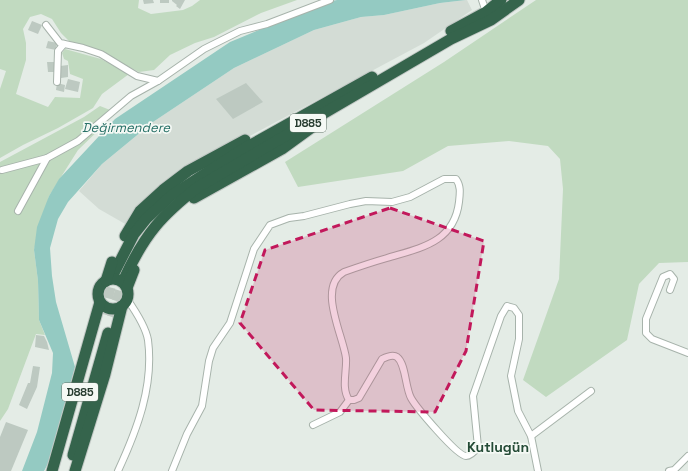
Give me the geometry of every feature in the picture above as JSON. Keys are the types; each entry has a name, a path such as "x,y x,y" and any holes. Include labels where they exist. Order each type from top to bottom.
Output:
{"highway":[{"name":"D885","path":"123,288 134,234 146,219 172,195 240,151 334,98 484,6 501,0"},
{"path":"75,471 105,374 123,288 124,284 118,280 109,279 102,283 98,290 98,298 103,305 110,309 114,309 123,288 150,241 179,210 199,194 282,149 358,93 451,39 491,20 519,0"},
{"path":"106,281 118,250 140,211 163,190 188,171 232,147 285,119 334,98"},
{"path":"52,471 100,302"},
{"name":"D885","path":"57,471 108,315 68,471"}],"street":[{"path":"2,170 47,158 78,141 131,96 158,81 204,49 240,31 267,24 330,0"},
{"path":"46,25 60,43 101,54 137,76 158,81"},
{"path":"57,82 58,51 64,44"},
{"path":"18,211 47,158"},
{"path":"172,471 187,434 202,406 212,348 230,323 254,249 270,225 289,218 304,216 350,204 366,201 392,202 410,197 444,179 456,179 460,185 458,210 447,230 439,238 422,248 344,272 337,276 332,284 333,310 346,357 345,385 346,396 349,400"},
{"path":"670,290 674,279 670,274 663,276 646,319 646,333 658,342 688,353"},
{"path":"118,471 130,446 141,415 149,377 148,339 123,288"},
{"path":"349,400 360,398 382,359 393,356 398,358 403,367 411,398 439,433 460,454 466,456 473,453 478,447 473,396 501,316 507,306 514,308 519,315 519,339 511,376 518,411 531,436 538,471"},
{"path":"531,436 591,391"},
{"path":"313,425 340,412 349,400"},
{"path":"669,471 674,470 688,456"}],"highlighted area":[{"path":"390,208 484,241 466,351 435,412 314,410 240,323 265,250"}],"shaded area":[{"path":"467,0 472,10 424,43 205,160 127,225 99,209 79,191 102,164 153,122 234,68 314,30 361,17 384,15 440,3"}],"green space":[{"path":"0,0 139,0 138,8 151,14 183,10 200,0 297,0 261,13 214,37 195,43 170,55 154,70 139,72 121,63 108,54 70,42 61,33 52,19 41,14 30,17 23,29 26,43 26,60 16,94 48,107 55,97 80,98 83,79 70,74 68,61 64,59 62,53 65,49 101,59 129,74 102,94 93,108 0,158 0,89 6,71 0,69"},
{"path":"536,0 688,0 688,262 659,263 639,284 627,340 546,397 523,380 559,279 563,189 560,159 548,146 509,141 448,146 403,171 298,187 285,162 444,62"},
{"path":"100,106 110,110 104,125 78,150 49,196 34,250 38,281 39,320 45,335 36,334 8,409 0,421 0,162 84,117"}],"water":[{"name":"Değirmendere","path":"337,0 466,0 440,3 384,15 361,17 314,30 234,68 153,122 102,164 68,202 58,219 50,248 56,302 75,367 52,456 44,471 22,471 37,432 52,373 53,353 39,320 38,281 34,250 37,227 49,196 59,179 115,119 230,42 327,2"}],"building":[{"path":"143,0 153,0 154,3 144,4"},
{"path":"160,0 169,0 169,3 160,3"},
{"path":"172,0 185,0 180,9"},
{"path":"32,21 42,25 38,34 28,30"},
{"path":"48,41 57,43 56,50 46,48"},
{"path":"47,62 56,62 56,72 48,72"},
{"path":"68,65 68,77 61,78 60,66"},
{"path":"68,79 80,82 78,92 65,89"},
{"path":"57,83 65,85 64,92 56,90"},
{"path":"246,83 263,102 233,119 216,99"},
{"path":"36,335 44,336 49,350 35,347"},
{"path":"33,366 40,367 37,387 27,409 19,405 28,383 30,383"},
{"path":"6,422 28,430 11,471 0,471 0,437"}],"tunnel":[{"path":"103,314 114,273"},
{"path":"112,317 125,277"}],"district":[{"name":"Kutlugün","path":"498,447"}]}
